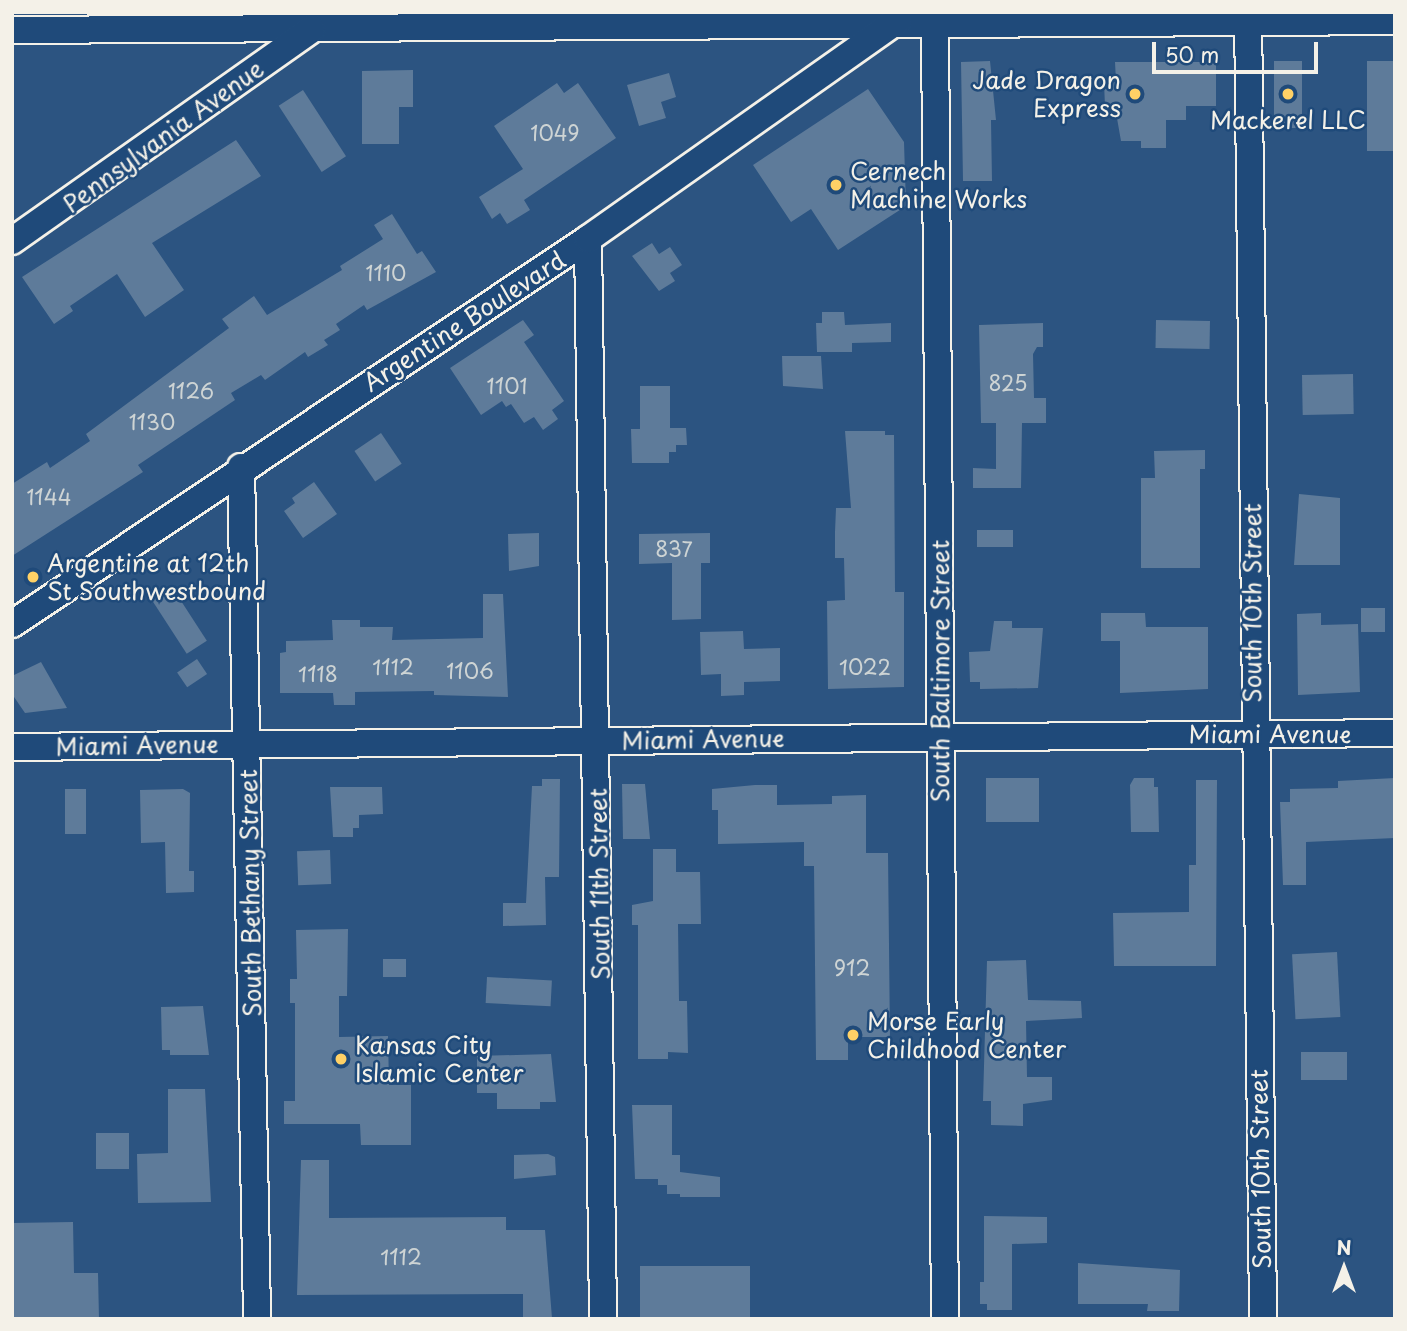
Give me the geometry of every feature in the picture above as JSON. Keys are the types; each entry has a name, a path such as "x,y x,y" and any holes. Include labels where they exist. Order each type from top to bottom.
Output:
{"street":[{"path":"12,30 312,29 481,20 1249,17 1395,21"},
{"name":"South 10th Street","path":"1249,17 1253,734 1263,1319"},
{"name":"Argentine Boulevard","path":"12,624 241,467 588,239 914,19"},
{"name":"South Baltimore Street","path":"914,19 941,737 945,1319"},
{"name":"Pennsylvania Avenue","path":"12,241 312,29"},
{"name":"South 11th Street","path":"588,239 603,1319"},
{"name":"South Bethany Street","path":"241,467 257,1319"},
{"name":"Miami Avenue","path":"12,747 1395,733"}],"building":[{"path":"990,61 996,120 991,120 992,181 963,181 961,62"},
{"name":"Mackerel LLC","path":"1274,61 1302,61 1302,128 1274,128"},
{"path":"1367,61 1395,61 1395,151 1367,151"},
{"name":"Jade Dragon Express","path":"1115,62 1216,62 1216,106 1186,106 1186,120 1166,120 1166,148 1141,148 1141,141 1121,141 1115,107 1105,107 1104,82 1116,82"},
{"path":"413,70 413,107 399,107 399,144 362,144 362,71"},
{"path":"669,73 676,97 661,102 666,118 639,126 627,85"},
{"path":"557,83 564,93 578,83 616,138 524,200 530,210 507,224 500,213 492,219 479,197 523,169 494,126"},
{"name":"Cernech Machine Works","path":"868,89 904,142 906,206 838,250 811,209 791,222 753,165"},
{"path":"303,90 346,156 322,172 279,106"},
{"path":"236,140 261,176 152,243 184,290 145,317 117,274 70,306 73,311 54,324 22,277"},
{"path":"392,214 417,254 422,251 436,272 367,310 364,305 336,324 340,330 324,340 328,345 308,357 305,352 265,380 261,375 231,393 235,400 138,465 143,472 12,556 12,484 47,462 50,468 90,441 86,434 229,328 222,319 254,296 267,315 342,270 340,266 383,239 374,225"},
{"path":"652,243 659,254 670,247 682,265 670,273 675,281 659,291 632,256"},
{"path":"822,312 844,312 845,325 891,323 891,342 852,343 852,352 817,352 816,323 822,323"},
{"path":"523,320 534,335 524,342 564,401 552,410 558,419 543,430 534,417 524,423 511,404 506,407 502,401 481,415 450,368"},
{"path":"1156,320 1210,321 1210,349 1156,348"},
{"path":"1043,323 1043,347 1037,347 1033,354 1034,398 1046,398 1046,423 1022,423 1021,488 973,488 973,468 996,469 996,423 981,423 979,325"},
{"path":"782,356 821,356 823,389 783,386"},
{"path":"1353,374 1354,414 1303,415 1302,375"},
{"path":"640,386 670,386 670,428 686,428 687,445 676,445 676,452 669,452 669,463 632,463 631,429 640,429"},
{"path":"845,431 885,431 885,435 894,435 895,592 904,592 904,687 828,689 827,601 845,600 844,558 835,558 835,532 836,508 851,508"},
{"path":"381,433 402,464 375,482 354,451"},
{"path":"1205,450 1205,469 1200,469 1200,568 1141,568 1141,478 1155,478 1154,451"},
{"path":"314,482 337,514 303,538 284,511 295,503 292,498"},
{"path":"1299,494 1340,498 1340,565 1294,565"},
{"path":"977,530 1013,530 1013,547 977,547"},
{"path":"539,533 539,566 509,571 508,534"},
{"path":"710,533 710,563 701,563 701,619 672,620 672,563 639,564 639,534"},
{"path":"172,587 207,641 187,654 152,600"},
{"path":"483,594 503,594 508,697 434,695 434,691 355,692 355,705 334,705 333,693 280,693 280,653 286,652 286,641 333,640 332,620 360,620 360,627 393,627 392,640 483,638"},
{"path":"1361,608 1385,608 1385,632 1361,632"},
{"path":"1101,613 1145,613 1146,627 1208,627 1208,689 1120,693 1120,641 1101,641"},
{"path":"1321,613 1321,625 1358,624 1360,692 1298,695 1297,614"},
{"path":"994,621 1012,621 1012,628 1043,628 1038,688 980,689 980,682 970,682 969,652 990,651"},
{"path":"743,631 744,649 780,648 780,681 744,682 744,695 721,696 721,674 701,675 700,632"},
{"path":"197,659 207,674 187,687 177,672"},
{"path":"41,662 67,708 25,713 12,694 12,676"},
{"path":"986,778 1039,778 1039,822 986,822"},
{"path":"1134,778 1154,778 1154,787 1158,787 1159,832 1131,832 1130,785"},
{"path":"1395,778 1395,838 1306,842 1306,885 1283,885 1280,802 1290,802 1290,789 1338,788 1338,781"},
{"path":"542,779 560,779 559,877 545,877 546,925 503,926 503,903 526,903 532,786 542,786"},
{"path":"1196,780 1217,780 1216,966 1114,966 1113,913 1189,912 1189,865 1196,865"},
{"path":"622,784 645,784 650,839 623,839"},
{"path":"777,785 777,805 832,804 832,796 866,795 866,853 888,853 890,1037 848,1037 848,1060 816,1060 814,866 804,866 804,842 718,844 718,810 712,810 712,789"},
{"path":"330,787 382,787 383,814 359,815 359,828 353,828 353,837 333,837"},
{"path":"65,789 86,789 86,834 65,834"},
{"path":"183,789 190,793 189,871 194,871 194,892 166,893 165,842 141,843 140,790"},
{"path":"653,849 676,849 676,872 700,872 701,924 678,924 679,1001 687,1001 688,1053 668,1052 668,1059 638,1059 638,925 632,925 632,905 653,901"},
{"path":"330,850 331,884 298,885 297,851"},
{"path":"348,929 347,996 339,996 339,1037 388,1036 389,1085 411,1085 411,1145 361,1145 360,1124 284,1124 284,1101 295,1101 295,1003 290,1003 290,979 297,979 296,930"},
{"path":"1337,952 1340,1017 1295,1019 1292,954"},
{"path":"383,959 406,959 406,977 383,977"},
{"path":"1026,960 1028,1000 1081,1001 1082,1018 1026,1021 1027,1077 1052,1077 1052,1100 1023,1104 1023,1126 991,1125 991,1101 983,1101 987,961"},
{"path":"487,977 552,980 551,1006 486,1003"},
{"path":"203,1006 209,1055 170,1055 170,1050 162,1050 161,1007"},
{"path":"1301,1052 1347,1052 1347,1080 1301,1080"},
{"path":"551,1054 556,1102 540,1102 540,1109 497,1109 497,1093 477,1093 477,1056"},
{"path":"168,1089 205,1089 211,1202 138,1203 137,1154 168,1153"},
{"path":"632,1105 672,1105 672,1155 680,1155 680,1172 720,1177 720,1197 680,1197 680,1194 667,1194 667,1185 658,1185 658,1179 635,1179"},
{"path":"96,1133 129,1133 129,1169 96,1169"},
{"path":"548,1154 555,1157 556,1175 514,1179 514,1155"},
{"path":"301,1160 329,1160 329,1218 506,1217 506,1230 545,1230 552,1318 523,1318 523,1294 297,1295"},
{"path":"984,1216 1047,1217 1047,1243 1012,1244 1012,1310 987,1310 987,1304 980,1304 980,1282 984,1282"},
{"path":"73,1222 74,1273 98,1273 99,1319 12,1319 12,1223"},
{"path":"1078,1263 1180,1270 1179,1311 1147,1311 1148,1304 1078,1304"},
{"path":"640,1266 750,1266 750,1319 640,1319"}],"place":[{"name":"Jade Dragon Express","path":"1135,94"},
{"name":"Mackerel LLC","path":"1288,94"},
{"name":"Cernech Machine Works","path":"836,185"},
{"name":"Argentine at 12th St Southwestbound","path":"33,577"},
{"name":"Morse Early Childhood Center","path":"853,1035"},
{"name":"Kansas City Islamic Center","path":"341,1059"}]}
